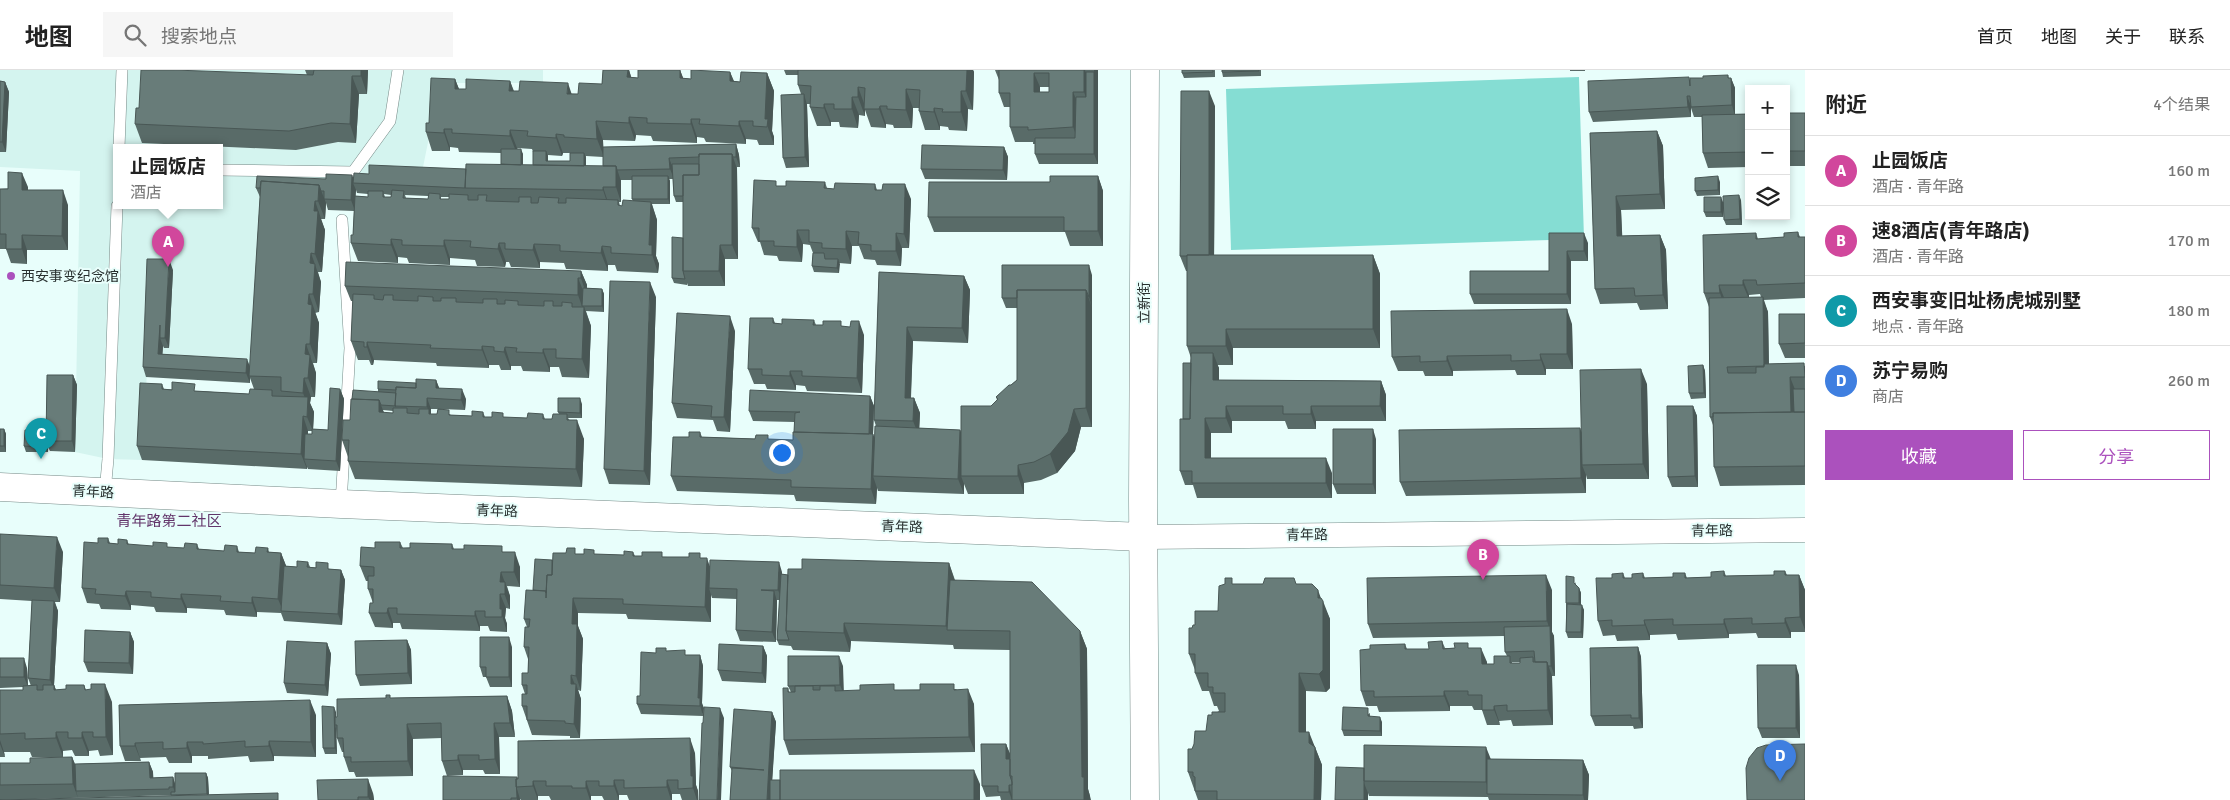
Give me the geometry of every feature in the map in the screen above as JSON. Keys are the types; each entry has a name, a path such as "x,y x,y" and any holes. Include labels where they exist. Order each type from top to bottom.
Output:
{"street":[{"name":"立新街","path":"1145,70 1143,537 1145,800"},
{"name":"青年路","path":"0,487 341,504 1143,537 1805,530"}],"lane":[{"path":"119,144 122,70"},
{"path":"223,170 353,172 390,121 398,70"},
{"path":"105,492 108,458 117,209"},
{"path":"341,504 350,348 342,220"}],"shaded area":[{"path":"0,70 543,70 543,83 440,83 421,177 330,184 251,369 162,364 149,336 142,460 108,459 75,452 80,171 0,167"},
{"path":"1579,77 1584,239 1231,250 1226,89"}],"building":[{"path":"141,70 313,75 314,70 361,70 361,76 352,76 350,124 331,123 289,131 135,124 136,108 139,108"},
{"path":"603,70 628,70 627,77 638,78 638,70 680,70 680,78 691,79 691,70 730,72 730,81 740,82 741,72 767,73 765,119 768,119 767,127 753,126 753,121 739,121 739,126 699,124 700,119 691,119 691,124 647,123 647,118 629,117 629,123 596,121 597,139 564,137 564,135 556,134 556,138 527,136 528,131 510,130 510,136 452,133 452,129 444,129 444,133 426,132 426,123 429,123 431,78 455,79 455,89 466,89 466,79 510,81 509,91 519,91 520,81 568,83 567,94 578,94 579,83 602,84"},
{"path":"798,70 967,70 966,91 961,91 961,112 942,112 943,109 934,108 934,112 919,111 920,90 906,89 906,110 887,109 887,106 880,106 879,109 864,109 865,88 858,87 858,97 852,97 852,109 834,109 834,104 824,104 824,108 810,107 811,86 798,85"},
{"path":"999,70 1084,70 1084,92 1073,92 1073,127 1028,130 1028,127 1010,127 1010,93 999,93","holes":["1034,73 1049,73 1049,92 1034,92"]},
{"path":"1182,70 1213,70 1213,72 1182,73"},
{"path":"1222,70 1259,70 1259,71 1222,72"},
{"path":"1086,72 1094,72 1094,154 1035,154 1035,138 1075,138 1076,97 1086,97"},
{"path":"1728,75 1728,78 1731,78 1732,105 1691,107 1690,96 1687,96 1688,107 1589,112 1588,81 1689,77 1690,86 1690,78"},
{"path":"0,81 5,82 2,142 0,142"},
{"path":"1181,91 1209,91 1209,255 1180,256"},
{"path":"804,94 805,157 783,158 781,95"},
{"path":"1790,113 1805,113 1805,151 1790,151"},
{"path":"1745,114 1745,152 1703,153 1702,115"},
{"path":"1657,131 1660,194 1616,196 1617,236 1660,235 1663,295 1635,296 1634,288 1595,289 1590,133"},
{"path":"736,144 736,157 733,157 732,154 699,154 699,157 669,158 670,169 617,170 616,166 603,166 603,147"},
{"path":"922,145 1004,147 1003,170 921,169"},
{"path":"501,149 521,149 521,165 501,164"},
{"path":"533,151 546,151 546,161 570,161 570,153 584,153 584,166 533,165"},
{"path":"699,154 732,154 732,245 720,245 719,271 683,271 683,175 699,175"},
{"path":"466,164 616,166 616,187 603,187 603,190 465,188"},
{"path":"672,164 699,164 699,175 683,175 683,196 674,196"},
{"path":"369,165 466,169 465,188 353,183 354,173 369,174"},
{"path":"8,172 22,173 22,190 63,190 62,236 22,235 22,249 6,249 6,234 0,234 0,189 8,189"},
{"path":"326,174 352,175 351,200 324,199 324,191 321,191 319,185 261,181 260,188 256,188 257,176 326,179"},
{"path":"632,176 668,176 668,199 632,199"},
{"path":"1050,176 1098,176 1098,231 1064,231 1064,217 928,217 929,182 1050,182"},
{"path":"1718,176 1718,190 1695,191 1695,178"},
{"path":"754,180 776,181 776,186 786,186 786,181 825,182 824,188 834,189 835,183 875,184 875,190 882,190 883,184 905,184 904,234 896,233 896,251 871,251 871,245 858,244 859,232 846,231 846,249 822,248 822,243 809,242 809,230 797,230 797,247 774,246 774,241 759,241 759,228 752,228"},
{"path":"261,181 319,185 318,201 315,201 314,211 318,211 315,254 311,253 310,263 315,264 313,294 309,294 308,304 312,305 310,344 306,344 305,354 310,355 308,378 304,378 303,393 281,391 281,377 249,376"},
{"path":"392,190 404,191 403,198 428,199 429,193 440,194 440,199 449,199 449,194 468,195 468,200 478,200 478,195 487,195 486,201 519,202 519,197 531,197 531,203 538,203 539,197 559,198 558,203 566,203 566,198 618,200 618,205 622,206 623,200 651,202 649,245 652,245 652,255 611,253 611,247 602,246 601,253 560,251 560,245 534,244 533,250 505,249 505,243 499,243 498,249 470,247 471,241 444,240 444,246 402,245 402,240 391,239 391,245 351,243 355,196 368,197 368,191 383,191 383,197 391,197"},
{"path":"1739,195 1740,219 1724,220 1723,196"},
{"path":"1704,197 1721,197 1721,212 1704,212"},
{"path":"1798,232 1798,237 1805,237 1805,283 1757,285 1756,280 1743,280 1743,285 1719,285 1720,293 1704,293 1703,235 1756,233 1756,239 1784,237 1784,233"},
{"path":"1549,233 1584,233 1584,251 1567,251 1567,294 1470,294 1470,271 1549,271"},
{"path":"672,237 683,238 683,271 685,279 672,278"},
{"path":"813,253 824,253 825,259 838,259 837,268 812,266"},
{"path":"1187,255 1373,255 1373,329 1226,329 1226,346 1187,346"},
{"path":"147,259 169,259 165,338 160,338 160,325 158,354 247,359 246,373 143,367"},
{"path":"346,262 581,271 581,278 578,278 578,295 345,286"},
{"path":"1002,265 1089,265 1089,297 1086,290 1017,290 1017,298 1002,298"},
{"path":"879,272 964,276 962,328 907,327 905,398 914,398 913,421 874,420"},
{"path":"610,281 650,282 644,471 604,469"},
{"path":"583,288 602,289 602,306 582,306"},
{"path":"1017,290 1086,290 1086,408 1074,409 1068,432 1050,454 1034,462 1018,465 1018,476 961,476 961,406 991,406 998,399 996,397 1017,380"},
{"path":"353,294 374,295 374,299 383,300 384,295 393,295 393,300 418,301 418,296 433,297 433,301 441,301 441,298 456,298 456,302 483,303 483,299 497,299 497,304 505,304 505,300 518,301 518,305 544,306 544,301 553,301 553,306 562,306 562,302 572,303 572,307 584,307 582,359 556,358 556,349 543,349 543,353 516,352 517,348 505,347 504,352 494,351 494,347 482,346 482,350 430,348 431,345 367,342 367,347 364,347 364,342 351,341"},
{"path":"1763,297 1764,366 1764,364 1804,363 1805,377 1790,377 1791,412 1713,413 1713,417 1710,417 1709,298","holes":["1764,366 1756,367 1756,373 1728,373 1727,367"]},
{"path":"1567,309 1567,354 1540,354 1541,360 1511,361 1511,355 1447,356 1447,361 1420,362 1420,356 1392,357 1391,311"},
{"path":"677,313 730,316 724,417 711,417 712,406 672,403"},
{"path":"1779,314 1805,314 1805,343 1779,344"},
{"path":"750,318 773,318 773,323 782,324 782,319 814,320 813,325 823,325 823,321 841,321 841,326 850,327 851,321 859,321 857,378 802,376 802,371 790,371 790,376 762,375 762,369 748,369"},
{"path":"1191,353 1213,353 1213,380 1381,381 1380,406 1311,406 1311,414 1283,414 1283,406 1226,406 1226,418 1205,418 1205,458 1326,458 1326,483 1192,483 1192,471 1180,471 1180,419 1190,419"},
{"path":"1183,363 1191,363 1190,419 1183,419"},
{"path":"1703,365 1704,393 1689,393 1688,366"},
{"path":"1641,369 1643,464 1582,465 1580,370"},
{"path":"47,375 73,375 72,441 46,441"},
{"path":"416,379 436,380 436,388 462,389 461,400 427,398 427,407 395,406 396,387 416,388"},
{"path":"378,381 416,383 416,388 396,387 396,390 378,389"},
{"path":"172,382 195,384 194,391 249,394 250,389 272,390 272,396 308,397 307,417 303,416 301,454 137,446 140,383 162,384 162,389 172,390"},
{"path":"330,388 340,389 336,461 304,459 305,434 312,434 312,429 328,430"},
{"path":"1793,389 1805,389 1805,412 1794,412"},
{"path":"353,390 396,393 395,406 381,405 379,400 352,399"},
{"path":"750,390 870,396 869,434 794,432 795,413 800,412 749,411"},
{"path":"558,398 580,398 580,413 558,412"},
{"path":"351,399 379,400 379,412 393,413 393,408 407,408 407,413 419,414 419,409 429,409 429,414 437,414 438,409 449,410 449,415 472,416 472,411 483,412 483,417 492,417 492,412 503,413 503,417 527,418 528,413 543,414 543,419 552,419 553,414 567,414 567,420 577,420 576,469 348,461 349,440 342,440 343,420 350,420"},
{"path":"1667,406 1693,406 1695,476 1668,477"},
{"path":"1805,412 1805,466 1714,467 1713,413"},
{"path":"875,426 960,430 958,479 873,476"},
{"path":"1580,428 1581,478 1400,482 1399,430"},
{"path":"0,429 4,429 4,446 0,446"},
{"path":"1333,429 1373,429 1373,484 1333,484"},
{"path":"25,430 46,430 46,447 24,446"},
{"path":"689,432 700,432 700,437 755,439 756,435 768,435 768,439 793,440 793,432 873,434 871,489 791,487 791,480 671,476 673,437 689,437"},
{"path":"0,534 57,537 54,588 0,585"},
{"path":"98,538 108,538 108,543 118,544 118,539 127,540 127,544 153,546 153,542 167,543 167,547 184,548 185,543 197,544 197,549 224,551 225,545 237,546 237,552 255,553 256,547 268,548 267,552 281,553 278,599 252,597 252,603 220,601 221,596 181,594 181,599 151,597 151,592 126,591 125,596 95,594 96,589 82,588 84,542 98,543"},
{"path":"375,542 400,542 400,548 410,548 410,543 452,544 452,549 464,549 464,545 502,546 502,552 515,552 514,572 501,572 500,582 505,582 505,594 500,594 502,617 485,617 485,611 475,611 475,616 397,614 397,608 388,608 387,613 369,613 370,603 373,603 373,589 368,589 368,576 374,576 374,567 360,566 361,547 375,548"},
{"path":"567,548 575,548 575,554 584,554 584,549 594,550 594,554 624,555 624,551 633,552 633,556 642,556 642,552 662,552 662,557 689,557 689,553 700,553 700,558 707,558 705,607 623,604 623,599 573,598 572,624 577,624 576,676 571,675 571,684 576,684 574,724 565,723 565,721 527,720 527,706 522,706 522,694 527,694 527,685 522,685 522,673 528,673 529,647 524,647 525,627 529,627 530,619 524,619 526,590 546,591 546,598 547,575 552,575 553,553 566,553"},
{"path":"535,559 552,560 552,575 547,575 546,593 546,591 533,590"},
{"path":"802,559 949,563 946,626 844,623 844,633 786,631 788,569 802,569"},
{"path":"710,560 779,562 778,590 761,590 774,591 772,632 736,630 737,589 709,588"},
{"path":"297,561 308,562 307,567 316,568 316,562 328,563 328,569 341,570 338,614 281,611 284,566 297,567"},
{"path":"1724,571 1724,576 1774,575 1774,571 1785,571 1785,575 1799,575 1800,617 1785,618 1785,623 1752,624 1752,618 1724,619 1724,624 1673,625 1673,619 1644,620 1645,625 1612,626 1612,620 1598,621 1596,578 1612,578 1612,574 1623,573 1623,578 1632,578 1632,574 1643,573 1643,578 1673,577 1673,573 1685,573 1685,578 1711,577 1711,572"},
{"path":"781,574 788,575 786,631 789,640 777,640"},
{"path":"1546,575 1547,621 1368,624 1367,578"},
{"path":"1566,576 1574,577 1574,583 1579,588 1579,603 1566,603"},
{"path":"1225,578 1232,578 1232,584 1263,584 1265,578 1294,578 1296,584 1312,584 1318,590 1318,598 1321,598 1323,601 1323,670 1319,674 1299,673 1299,732 1309,732 1309,743 1315,747 1314,800 1217,800 1217,791 1195,791 1195,777 1193,772 1188,772 1188,749 1192,749 1194,744 1195,731 1206,731 1208,715 1212,715 1212,712 1225,712 1225,693 1213,693 1213,687 1208,687 1208,673 1195,673 1195,654 1189,654 1189,628 1195,625 1195,611 1218,611 1219,586 1225,584"},
{"path":"950,580 1032,582 1080,631 1084,800 1012,800 1012,776 1010,776 1010,631 947,630"},
{"path":"32,600 54,601 50,680 28,678"},
{"path":"1567,604 1582,605 1581,632 1566,632"},
{"path":"1550,626 1551,666 1548,666 1547,662 1535,662 1534,651 1505,652 1504,627"},
{"path":"85,630 130,632 129,663 84,662"},
{"path":"480,637 509,637 509,677 486,677 486,667 480,667"},
{"path":"407,640 408,673 356,675 355,641"},
{"path":"287,641 327,643 325,685 284,683"},
{"path":"1442,641 1443,649 1455,648 1454,643 1468,643 1468,648 1481,648 1482,664 1494,664 1494,656 1510,656 1510,663 1520,663 1520,658 1533,657 1533,662 1547,662 1548,710 1507,711 1507,705 1494,706 1494,710 1482,710 1482,695 1468,695 1468,691 1444,691 1444,696 1374,697 1374,691 1361,691 1360,650 1370,649 1370,645 1405,644 1405,649 1429,649 1428,642"},
{"path":"719,644 763,646 762,673 718,670"},
{"path":"1638,647 1639,718 1631,718 1631,715 1591,716 1590,648"},
{"path":"656,648 666,648 666,651 685,650 685,655 700,655 698,698 700,698 700,706 637,704 637,696 640,696 641,652 656,653"},
{"path":"788,656 839,656 840,685 788,686"},
{"path":"0,658 24,658 24,677 0,677"},
{"path":"1757,665 1796,665 1796,728 1758,728"},
{"path":"91,684 105,684 106,737 93,737 93,732 82,732 82,738 68,738 68,732 56,732 56,738 25,739 25,733 0,734 0,690 23,690 23,686 37,685 37,690 43,690 43,685 54,685 54,690 66,689 66,685 84,685 85,690 91,689"},
{"path":"894,684 894,690 920,690 920,684 954,684 954,690 968,689 969,737 784,740 783,688 788,688 788,692 795,692 795,686 813,686 813,690 820,690 820,686 835,686 835,691 860,690 860,685"},
{"path":"386,695 390,695 390,698 507,696 510,723 494,723 495,759 479,760 479,755 458,755 458,760 442,761 441,723 407,724 408,761 351,762 351,757 344,757 343,738 337,738 335,717 337,717 337,699 386,698"},
{"path":"310,700 311,742 269,741 269,746 245,747 245,741 203,744 203,742 187,742 187,748 163,749 163,742 135,743 135,746 120,746 119,705"},
{"path":"322,706 334,707 335,748 323,748"},
{"path":"704,707 720,708 717,800 699,800"},
{"path":"1343,707 1368,708 1368,716 1380,717 1380,731 1342,730"},
{"path":"734,709 772,712 767,800 730,800 732,768 764,770 730,767"},
{"path":"690,738 693,788 678,789 678,780 667,780 667,787 624,788 624,780 614,780 614,786 599,786 599,781 586,781 586,788 546,786 546,781 533,781 533,786 516,787 516,779 518,779 518,741"},
{"path":"981,744 1006,744 1006,759 1010,759 1012,782 1012,785 1009,785 1009,792 998,792 998,786 982,786"},
{"path":"1805,744 1805,800 1747,800 1746,768 1749,758 1757,748 1766,745"},
{"path":"1364,745 1486,747 1486,782 1364,781"},
{"path":"72,757 73,784 0,785 0,763 30,763 30,758"},
{"path":"1487,759 1583,760 1583,795 1487,794"},
{"path":"149,762 150,778 173,777 173,787 169,787 169,789 76,791 75,764"},
{"path":"1336,767 1364,768 1364,800 1335,800"},
{"path":"780,770 974,770 974,800 780,800"},
{"path":"175,773 206,773 207,794 171,795 171,792 175,792"},
{"path":"443,776 517,777 517,798 511,798 511,800 443,800"},
{"path":"368,779 368,797 358,797 358,800 318,800 317,780"},
{"path":"770,780 780,780 780,800 770,800"},
{"path":"278,793 278,800 0,800"}],"place":[{"name":"止园饭店","path":"168,267"},
{"name":"西安事变纪念馆","path":"11,276"},
{"name":"西安事变旧址杨虎城别墅","path":"41,459"},
{"name":"速8酒店(青年路店)","path":"1483,580"},
{"name":"苏宁易购","path":"1780,781"}],"district":[{"name":"青年路第二社区","path":"169,521"}]}
